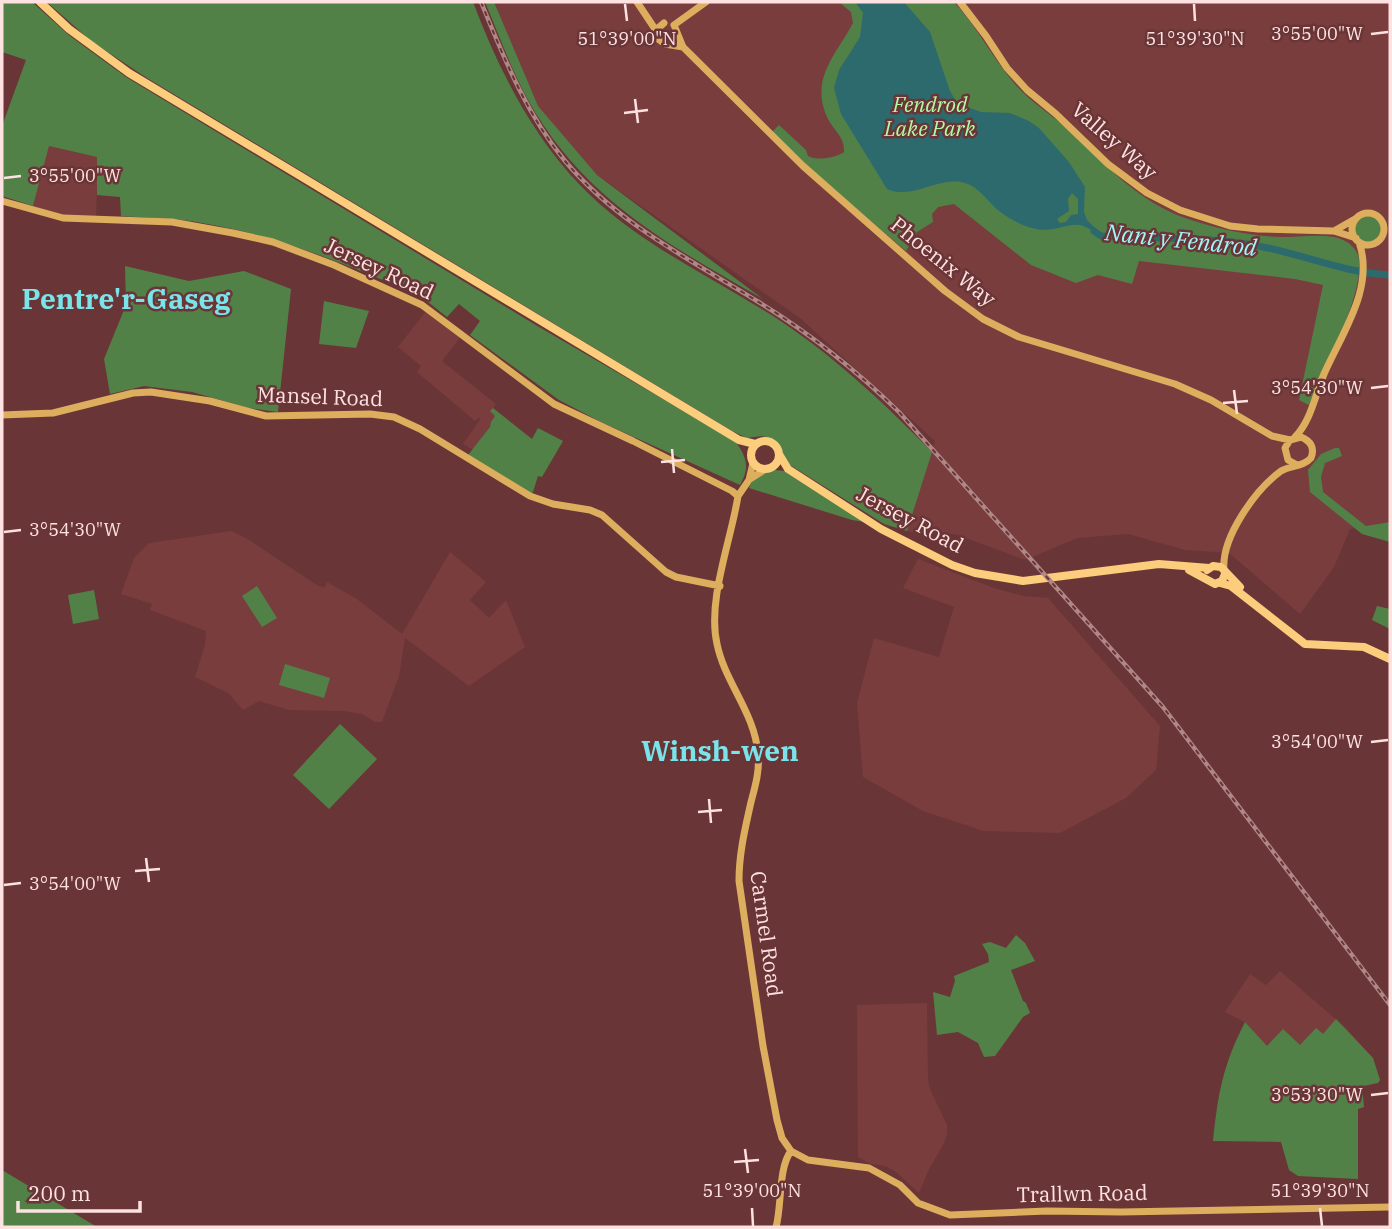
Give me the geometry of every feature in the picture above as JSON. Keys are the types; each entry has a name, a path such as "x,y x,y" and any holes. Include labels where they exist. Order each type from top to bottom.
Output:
{"main road":[{"path":"40,2 69,30 119,66 739,440 755,444 768,441 775,446 779,454 769,468 751,458 739,440"},
{"path":"751,458 755,444"},
{"name":"Jersey Road","path":"779,454 788,469 881,529 935,557 975,573 1023,581 1144,566"},
{"name":"Jersey Road","path":"769,468 788,469"},
{"path":"1144,566 1218,566 1253,601 1305,644 1364,647 1390,659"},
{"path":"1144,566 1181,567 1213,584 1231,586 1253,601"},
{"path":"1207,580 1206,575 1211,567"},
{"path":"1220,583 1224,573"}],"street":[{"path":"637,2 650,19 660,41 683,47"},
{"path":"650,19 674,25 706,2"},
{"name":"Valley Way","path":"960,2 1007,68 1027,90 1108,164 1147,193 1180,210 1230,226 1334,231 1358,240"},
{"path":"657,32 664,23"},
{"path":"668,44 676,40 678,35 674,25"},
{"name":"Phoenix Way","path":"678,35 683,47 803,166 946,291 983,319 1019,337 1175,384 1211,400 1272,436 1293,439"},
{"name":"Jersey Road","path":"2,201 62,218 172,222 233,233 273,242 334,265 422,305 555,404 684,466 738,496"},
{"path":"1334,231 1368,213 1390,225"},
{"path":"1356,219 1352,230 1358,240 1364,267"},
{"path":"1283,470 1285,454 1305,425 1324,373 1350,321 1364,267 1384,227 1381,219"},
{"path":"1358,240 1366,244 1390,235"},
{"name":"Mansel Road","path":"2,415 53,413 133,393 151,392 210,401 266,416 370,414 394,417 439,439 530,496 553,504 590,510 606,517 666,572 676,577 720,586"},
{"path":"1224,573 1224,557 1233,534 1243,513 1255,497 1283,470 1306,463 1311,458 1312,449 1305,425"},
{"name":"Phoenix Way","path":"1272,436 1285,454"},
{"path":"1293,439 1301,437 1309,441"},
{"path":"1285,454 1297,465"},
{"name":"Carmel Road","path":"749,480 751,458"},
{"name":"Carmel Road","path":"769,468 749,480 738,496 715,622 717,645 756,736 759,757 739,859 740,881 763,1046 782,1139 791,1152"},
{"path":"1211,567 1233,534"},
{"path":"776,1227 785,1161 791,1152"},
{"name":"Trallwn Road","path":"791,1152 808,1160 869,1168 900,1185 918,1203 950,1215 1036,1211 1390,1207"}],"shaded area":[{"path":"494,2 1390,2 1390,522 1350,529 1334,567 1300,614 1229,553 1185,550 1128,534 1077,538 1028,559 1022,559 955,534 918,534 907,531 935,441 801,319 597,175 538,107"},
{"path":"49,146 98,157 96,218 61,215 33,206"},
{"path":"426,311 460,338 442,361 496,404 491,411 496,415 490,427 473,450 463,444 480,420 479,417 475,421 417,372 421,366 398,347"},
{"path":"231,531 317,585 324,588 327,582 357,599 402,634 450,552 486,582 470,600 489,618 506,600 525,647 469,686 405,638 399,676 382,722 375,722 362,714 289,710 259,701 243,710 228,693 195,677 205,645 206,631 150,610 152,604 121,594 134,558 149,543"},
{"path":"918,559 994,588 1024,596 1048,598 1160,726 1156,770 1126,798 1060,833 984,831 923,811 863,777 857,703 874,638 939,657 954,607 903,588"},
{"path":"1280,971 1344,1026 1373,1058 1380,1080 1378,1083 1314,1101 1245,1022 1225,1012 1250,974 1266,985"},
{"path":"927,1003 928,1080 947,1125 947,1134 919,1193 886,1166 870,1164 858,1157 857,1005"}],"green space":[{"path":"2,2 32,2 70,36 126,77 539,327 735,441 746,463 740,485 559,400 470,335 480,321 459,304 447,317 423,298 425,285 419,284 413,293 310,252 229,228 182,220 121,216 120,197 97,195 97,157 49,146 33,206 2,196 2,126 26,60 2,52"},
{"path":"47,2 473,2 504,75 517,98 546,143 579,184 601,205 648,241 776,318 818,348 877,398 932,452 907,531 884,524 790,465 775,440 762,436 747,438 732,431 147,78 91,41"},
{"path":"485,2 494,2 538,106 597,175 763,299 694,259 631,216 575,165 550,135 528,100"},
{"name":"Fendrod Lake Park","path":"839,2 954,2 1020,90 1070,131 1124,182 1154,203 1188,219 1234,231 1281,237 1328,236 1341,239 1352,246 1359,264 1358,282 1344,327 1309,405 1299,400 1323,285 1295,279 1139,261 1132,284 1098,275 1076,283 1031,265 954,204 938,207 932,214 933,222 917,232 906,251 820,178 772,132 779,125 812,158 826,158 844,152 841,138 828,119 822,92 827,68 853,23 851,12"},
{"path":"1368,216 1378,220 1382,230 1378,240 1368,244 1358,240 1354,230 1358,220"},
{"path":"125,266 189,281 244,271 291,289 278,412 249,408 192,392 144,386 110,394 104,359 126,305"},
{"path":"324,301 369,311 356,348 319,344"},
{"path":"493,408 532,439 538,428 563,441 542,477 538,476 532,495 468,455 490,427 495,416 490,411"},
{"path":"1339,448 1342,456 1325,463 1321,477 1323,492 1366,526 1390,522 1390,542 1362,534 1310,492 1308,470 1321,454"},
{"path":"775,470 785,471 865,522 749,488 759,476"},
{"path":"257,586 277,618 262,627 242,596"},
{"path":"94,590 99,619 73,624 68,595"},
{"path":"1377,606 1390,609 1390,629 1372,620"},
{"path":"285,664 330,678 324,698 279,685"},
{"path":"340,724 377,759 329,809 293,775"},
{"path":"1016,935 1025,943 1035,961 1011,970 1030,1013 1023,1017 995,1056 984,1057 978,1043 958,1032 937,1035 933,992 950,997 954,976 989,962 982,944 990,942 1006,948"},
{"path":"1336,1019 1373,1058 1380,1080 1378,1083 1362,1086 1364,1107 1358,1109 1358,1179 1298,1176 1289,1170 1281,1142 1213,1141 1223,1080 1231,1052 1245,1022 1267,1046 1283,1029 1300,1045 1316,1028 1323,1034"},
{"path":"2,1170 97,1227 2,1227"}],"water":[{"path":"855,2 904,2 930,32 950,91 957,103 981,112 1010,113 1039,128 1069,162 1085,187 1084,212 1095,228 1094,231 1080,225 1046,230 1028,227 1003,214 977,190 961,182 942,183 905,192 887,189 841,114 834,88 839,70 860,37 863,13","holes":["1072,193 1078,199 1078,214 1071,215 1066,222 1060,223 1057,219 1069,211 1068,199"]}],"waterway":[{"name":"Nant y Fendrod","path":"1094,231 1101,236 1247,244 1354,270 1390,275"},
{"path":"1129,237 1132,244"}],"railway":[{"path":"481,2 527,105 565,161 607,203 680,255 795,326 866,381 899,412 1163,707 1390,1005"}],"district":[{"name":"Pentre'r-Gaseg","path":"126,299"},
{"name":"Winsh-wen","path":"720,751"}]}
